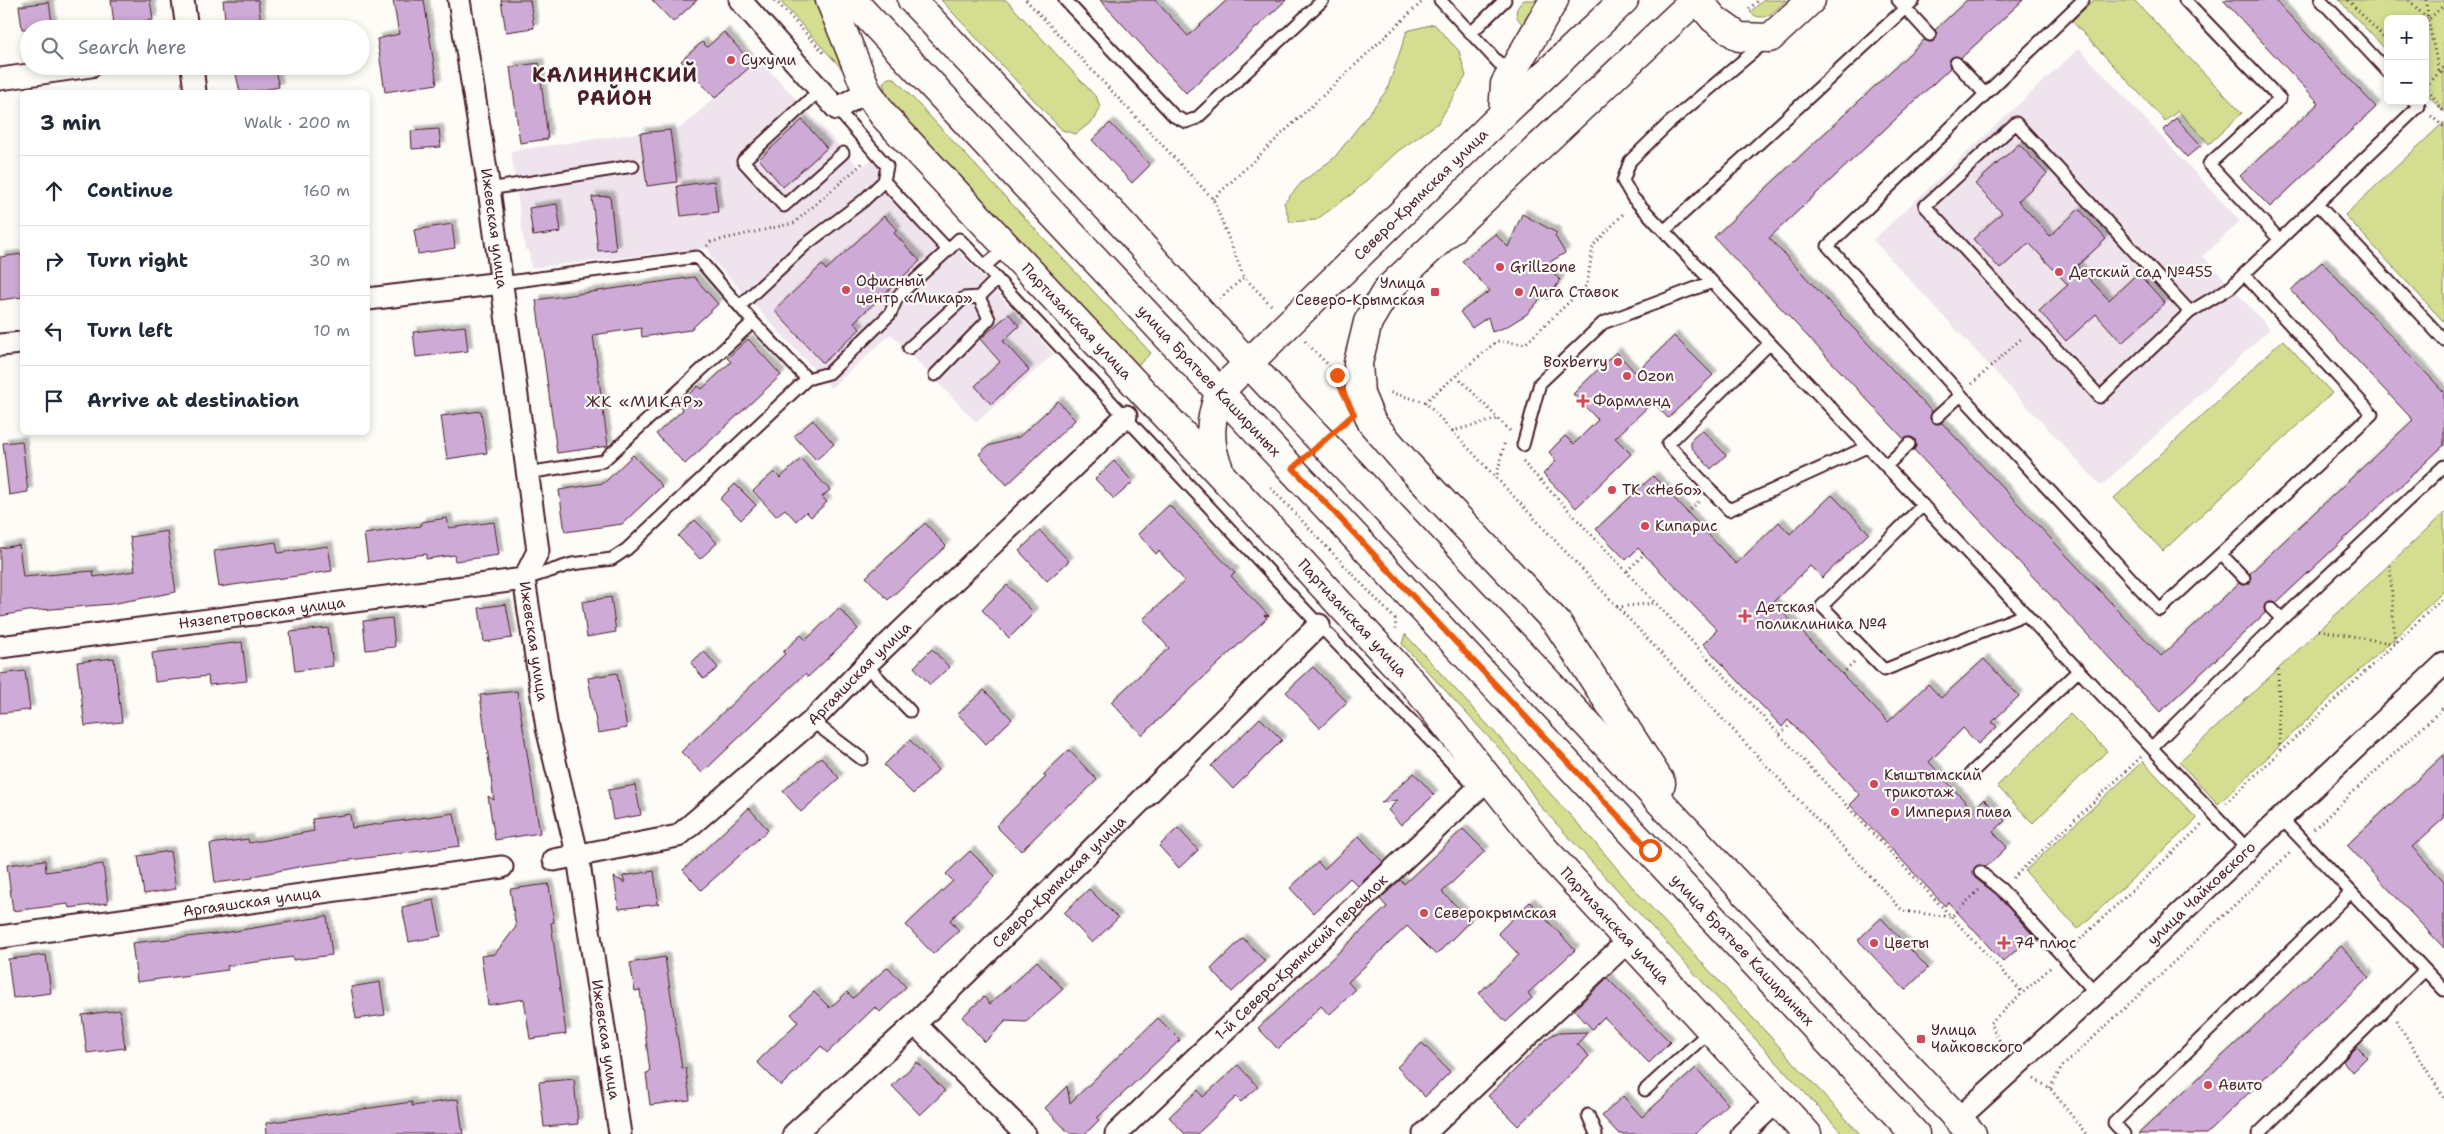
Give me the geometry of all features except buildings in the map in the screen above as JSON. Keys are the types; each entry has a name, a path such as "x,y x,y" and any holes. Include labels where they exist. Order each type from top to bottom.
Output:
{"main road":[{"name":"Партизанская улица","path":"830,0 867,91 884,116 1222,475 1416,687 1482,784 1807,1134"},
{"name":"улица Братьев Кашириных","path":"852,0 1916,1134"},
{"path":"912,0 1965,1126"},
{"path":"1503,114 1505,84 1554,0"},
{"name":"Северо-Крымская улица","path":"1220,391 1503,114 1624,0"},
{"path":"1699,842 1558,624 1383,437 1363,406 1358,381 1358,363 1368,322 1386,290 1697,0 1714,19 1739,37 1770,38 1811,0"},
{"path":"1220,391 1213,412 1210,436 1214,457 1222,475"}],"street":[{"path":"184,0 186,20"},
{"name":"Ижевская улица","path":"458,0 490,189 538,551 524,579 547,728 578,857 620,1134"},
{"path":"740,0 836,110 867,91"},
{"path":"0,79 28,75"},
{"path":"193,75 195,90"},
{"path":"370,300 501,283"},
{"path":"0,345 20,342"},
{"name":"Аргаяшская улица","path":"554,860 578,857 678,836 812,721 866,665 1126,416"},
{"name":"Нязепетровская улица","path":"0,647 524,579"},
{"name":"Северо-Крымская улица","path":"794,1134 915,1024 1319,625"},
{"name":"улица Чайковского","path":"1965,1126 2014,1068 2444,664"},
{"name":"1-й Северо-Крымский переулок","path":"1116,1134 1482,784"},
{"name":"Аргаяшская улица","path":"0,937 502,867"},
{"path":"1424,1134 1628,941"},
{"path":"915,1024 1025,1134"},
{"path":"1742,1134 1776,1102"}],"lane":[{"path":"1065,0 1174,116 1186,122 1197,118 1323,0"},
{"path":"1440,0 1510,75"},
{"path":"1471,33 1505,0"},
{"path":"1664,231 1901,4 1914,0"},
{"path":"2083,0 1828,246 1961,395 2160,610 2372,414 2244,274"},
{"path":"2185,0 2280,99 2209,164 2280,240"},
{"path":"2321,0 2384,68"},
{"path":"1901,4 1930,35"},
{"path":"1770,38 1668,124 1630,161 1623,181 1633,198 2248,850"},
{"path":"1956,63 1985,94"},
{"path":"819,91 743,161 784,206 843,153"},
{"path":"2190,312 2016,123 1925,206 2100,397 2190,312 2231,287 2418,105"},
{"path":"740,306 805,245 863,201 884,181 887,166 836,110"},
{"path":"490,189 633,166"},
{"path":"884,181 948,250"},
{"path":"2317,204 2444,340"},
{"path":"524,579 572,564 612,559 627,549 808,378 829,373 890,314 898,296 959,239 1319,625 1482,784"},
{"path":"985,266 1008,246"},
{"path":"501,283 697,257 753,322 808,378"},
{"path":"909,348 964,298 979,297 997,279"},
{"path":"1523,445 1540,383 1603,323 1712,282"},
{"path":"935,375 989,319 979,297"},
{"path":"527,473 603,461 753,322"},
{"path":"1770,344 1668,444 1723,503 1730,510 1867,447"},
{"path":"1937,418 1961,395"},
{"path":"1886,466 1909,444"},
{"path":"2152,747 2282,619 2444,466"},
{"path":"1923,505 1822,606 1884,670 2026,614"},
{"path":"2221,554 2244,578"},
{"path":"2271,608 2282,619"},
{"path":"866,665 910,711"},
{"path":"1971,773 2079,670"},
{"path":"812,721 862,759"},
{"path":"2281,818 2444,990"},
{"path":"1980,872 2001,889 2096,993"},
{"path":"2124,1134 2114,1123 2352,892"},
{"path":"2258,1134 2425,970"},
{"path":"1645,1090 1710,1031"},
{"path":"1588,1116 1596,1134"}],"path":[{"path":"1026,0 1213,199 1244,277 1337,375"},
{"path":"1213,199 1424,0"},
{"path":"1749,9 1758,0"},
{"path":"2348,0 2384,38"},
{"path":"2409,0 2423,15"},
{"path":"2427,0 2428,15"},
{"path":"2429,19 2444,5"},
{"path":"2429,25 2439,71 2444,75"},
{"path":"2429,82 2444,67"},
{"path":"1425,402 1497,341 1525,344 1587,285 1593,246 1620,219 1633,198"},
{"path":"1961,395 2035,326"},
{"path":"1457,376 1523,445 1519,458 2022,993"},
{"path":"1363,406 1388,392 1425,402 1496,480 1903,911 1951,916 1991,880"},
{"path":"1452,431 1498,419"},
{"path":"1496,480 1508,429"},
{"path":"1250,506 1293,468"},
{"path":"1626,571 1644,554"},
{"path":"2390,564 2395,644"},
{"path":"2086,1134 2050,1088 2014,1068 1990,1023 2444,598"},
{"path":"1616,607 1656,603"},
{"path":"2319,630 2395,644"},
{"path":"2278,669 2280,752"},
{"path":"2050,1088 2062,1068 2444,707"},
{"path":"1780,734 1794,721"},
{"path":"2001,889 2152,747"},
{"path":"2388,1006 2444,1098"}],"shaded area":[{"name":"Детский сад №455","path":"2079,48 2240,221 2203,256 2270,329 2101,486 1873,240"},
{"path":"758,58 860,168 873,159 1054,354 976,422 891,334 831,388 712,259 708,248 531,268 529,250 525,250 511,151 682,127"}],"green space":[{"path":"779,0 814,0 844,71"},
{"path":"941,0 1006,0 1097,98 1100,108 1095,119 1076,134 1062,130"},
{"path":"1524,0 1542,0 1525,26 1518,19 1516,13"},
{"path":"1764,0 1786,0 1765,17 1755,16 1750,12"},
{"path":"2094,0 2134,0 2242,113 2209,144 2178,111 2165,121 2072,21"},
{"path":"2339,0 2444,0 2444,112 2429,96 2429,15 2384,15 2384,48"},
{"path":"1434,24 1459,51 1466,76 1438,123 1398,151 1353,193 1316,220 1290,222 1284,203 1302,182 1334,158 1387,90 1407,31"},
{"path":"888,78 894,78 1151,353 1137,366 895,111 888,99 883,83"},
{"path":"2444,122 2444,322 2345,215"},
{"path":"2283,340 2332,393 2163,551 2114,498"},
{"path":"2444,513 2444,591 2218,804 2179,762"},
{"path":"1405,634 1599,847 1635,890 1860,1134 1843,1134 1540,806 1508,758 1402,644"},
{"path":"2070,714 2107,751 2033,823 1997,786"},
{"path":"2143,761 2197,819 2078,929 2025,871"}],"place":[{"name":"Сухуми","path":"731,60"},
{"name":"Grillzone","path":"1500,267"},
{"name":"Детский сад №455","path":"2059,272"},
{"name":"Офисный центр «Микар»","path":"846,290"},
{"name":"Улица Северо-Крымская","path":"1435,292"},
{"name":"Лига Ставок","path":"1519,292"},
{"name":"Boxberry","path":"1618,362"},
{"name":"Ozon","path":"1627,376"},
{"name":"Фармленд","path":"1583,401"},
{"name":"ТК «Небо»","path":"1612,490"},
{"name":"Кипарис","path":"1645,526"},
{"name":"Детская поликлиника №4","path":"1745,616"},
{"name":"Кыштымский трикотаж","path":"1874,784"},
{"name":"Империя пива","path":"1895,812"},
{"name":"Северокрымская","path":"1424,913"},
{"name":"Цветы","path":"1874,943"},
{"name":"74 плюс","path":"2004,943"},
{"name":"Улица Чайковского","path":"1921,1039"},
{"name":"Авито","path":"2208,1085"}],"district":[{"name":"КАЛИНИНСКИЙ РАЙОН","path":"615,86"},
{"name":"ЖК «МИКАР»","path":"645,401"}],"route":[{"path":"1337,375 1339,384 1354,414 1293,468 1650,850"}]}
